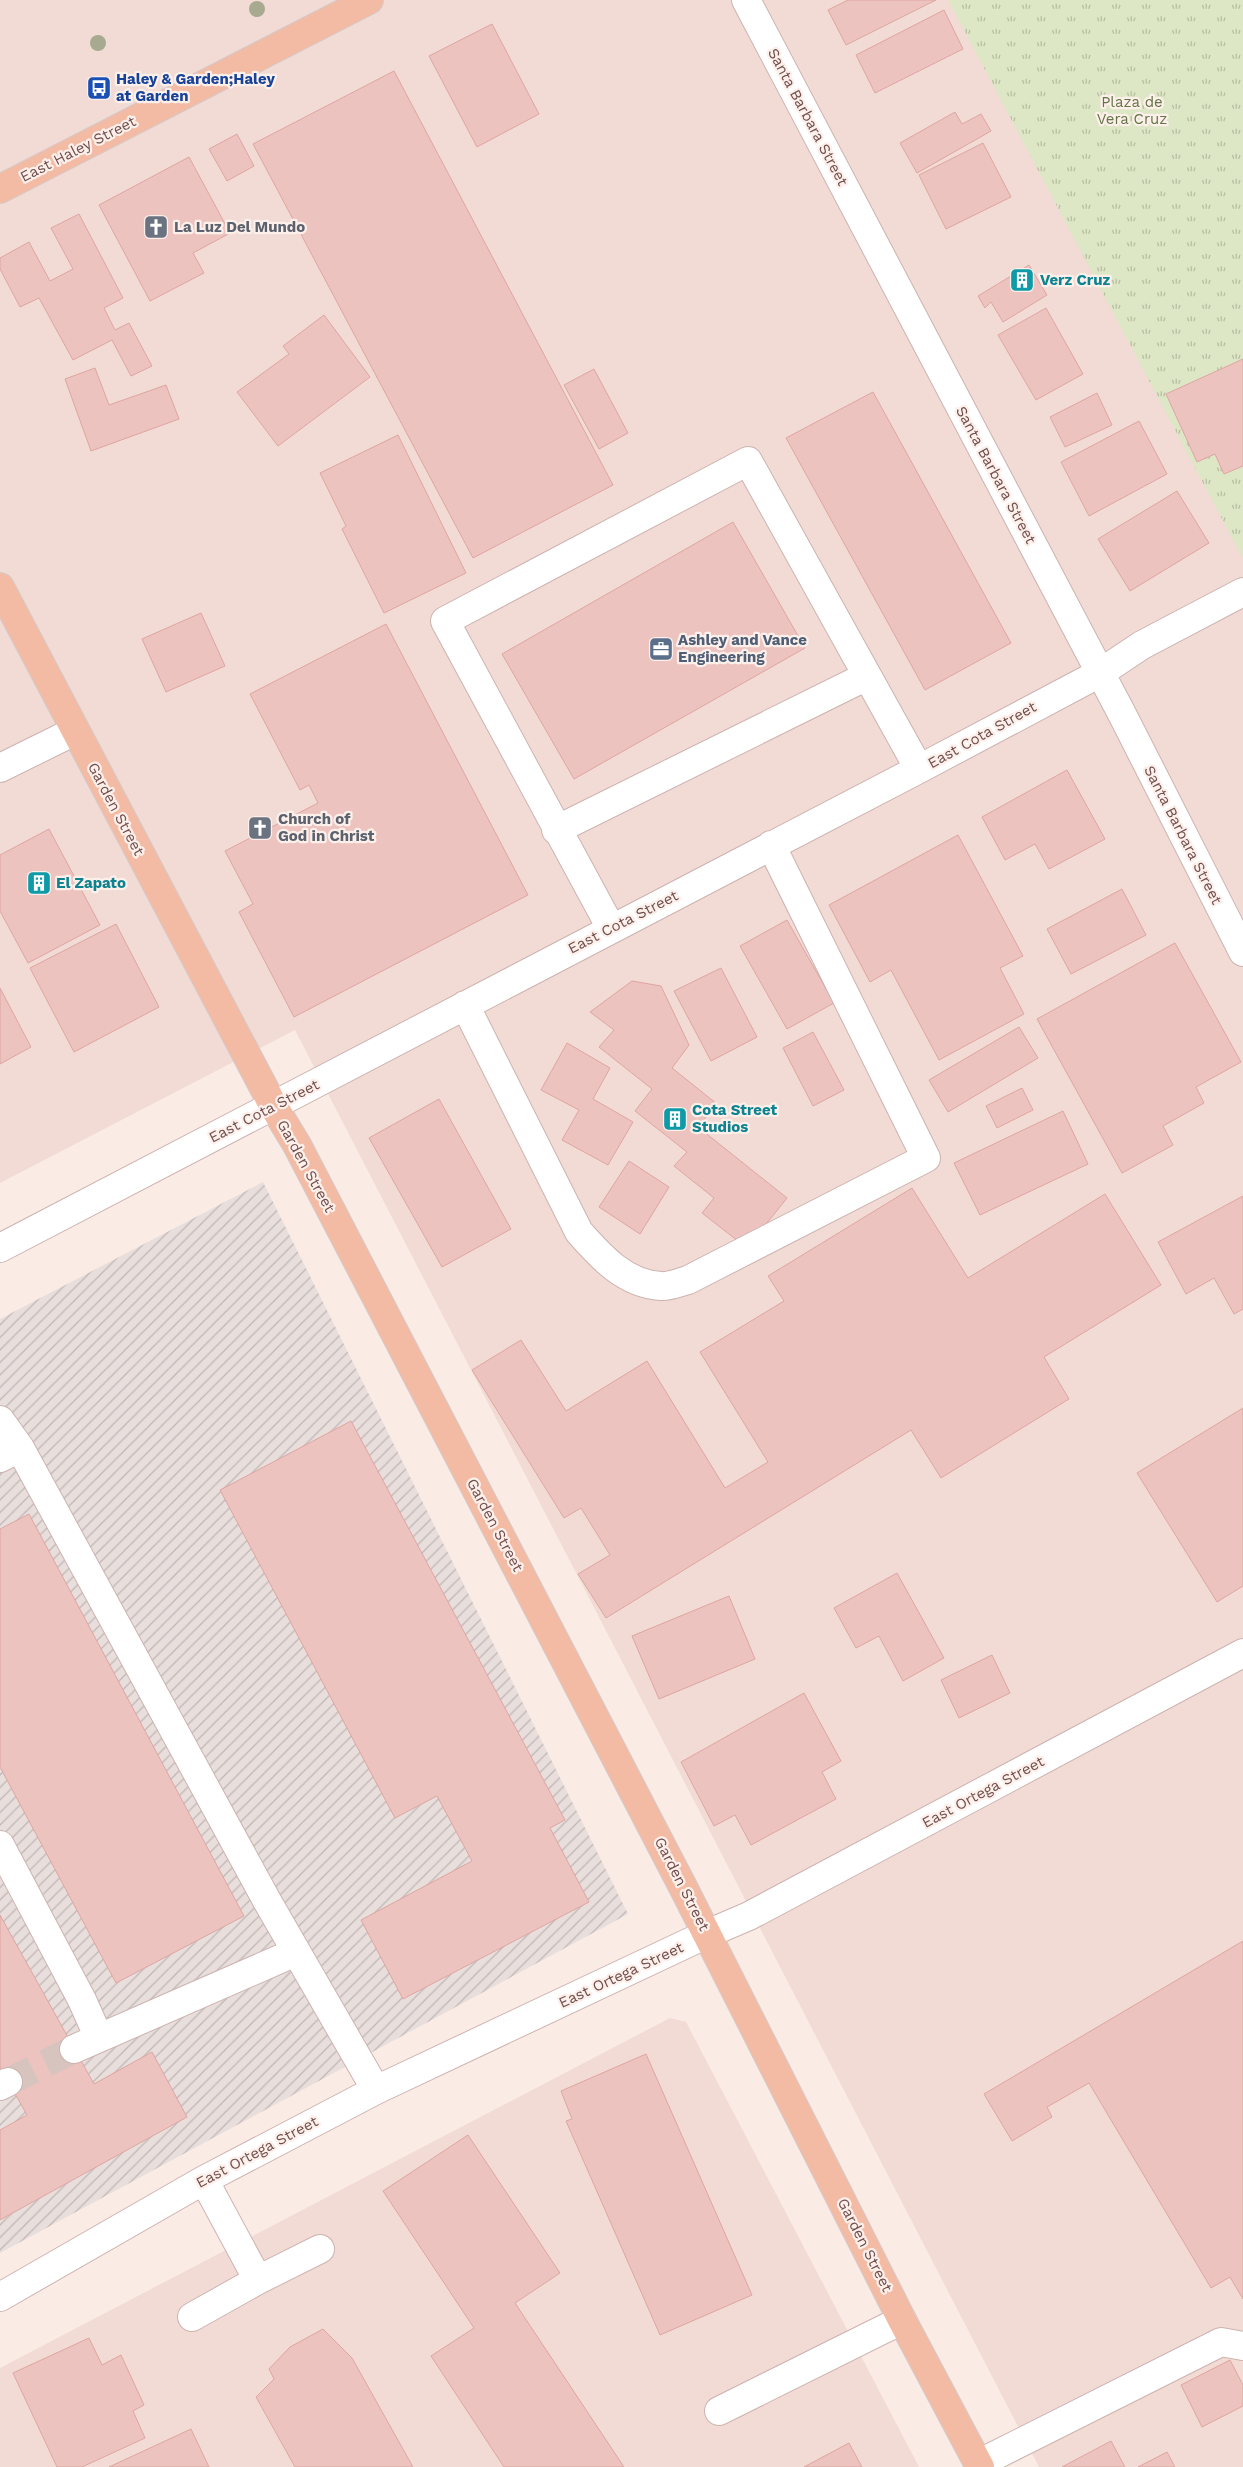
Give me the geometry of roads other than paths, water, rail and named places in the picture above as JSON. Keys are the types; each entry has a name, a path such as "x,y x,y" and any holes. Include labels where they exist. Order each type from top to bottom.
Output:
{"main road":[{"name":"East Haley Street","path":"0,189 369,0"},
{"name":"Garden Street","path":"0,587 274,1107 302,1154 707,1934 902,2320 979,2465"}],"street":[{"name":"Santa Barbara Street","path":"746,0 1100,673 1243,952"},
{"path":"611,928 556,830 445,621 748,461 919,769"},
{"name":"East Cota Street","path":"0,1248 274,1107 464,1005 919,769 1100,673 1142,645 1243,592"},
{"path":"556,830 867,676"},
{"path":"0,768 75,730"},
{"path":"464,1005 579,1232 602,1258 622,1274 645,1283 663,1287 688,1280 926,1158 771,845"},
{"path":"0,1420 10,1453 376,2090"},
{"name":"East Ortega Street","path":"0,2296 204,2180 376,2090 749,1916 1243,1653"},
{"path":"0,1845 78,1992 99,2038"},
{"path":"74,2049 296,1952"},
{"path":"204,2180 258,2280"},
{"path":"192,2317 258,2280 320,2249"},
{"path":"719,2411 902,2320"},
{"path":"979,2465 1221,2342 1243,2346"}],"tunnel":[{"path":"8,2082 74,2049"}],"place":[{"name":"Haley & Garden;Haley at Garden","path":"99,88"},
{"name":"La Luz Del Mundo","path":"156,227"},
{"name":"Verz Cruz","path":"1022,280"},
{"name":"Ashley and Vance Engineering","path":"661,649"},
{"name":"Church of God in Christ","path":"260,828"},
{"name":"El Zapato","path":"39,883"},
{"name":"Cota Street Studios","path":"675,1119"}],"park label":[{"name":"Plaza de Vera Cruz","path":"1132,110"}]}
